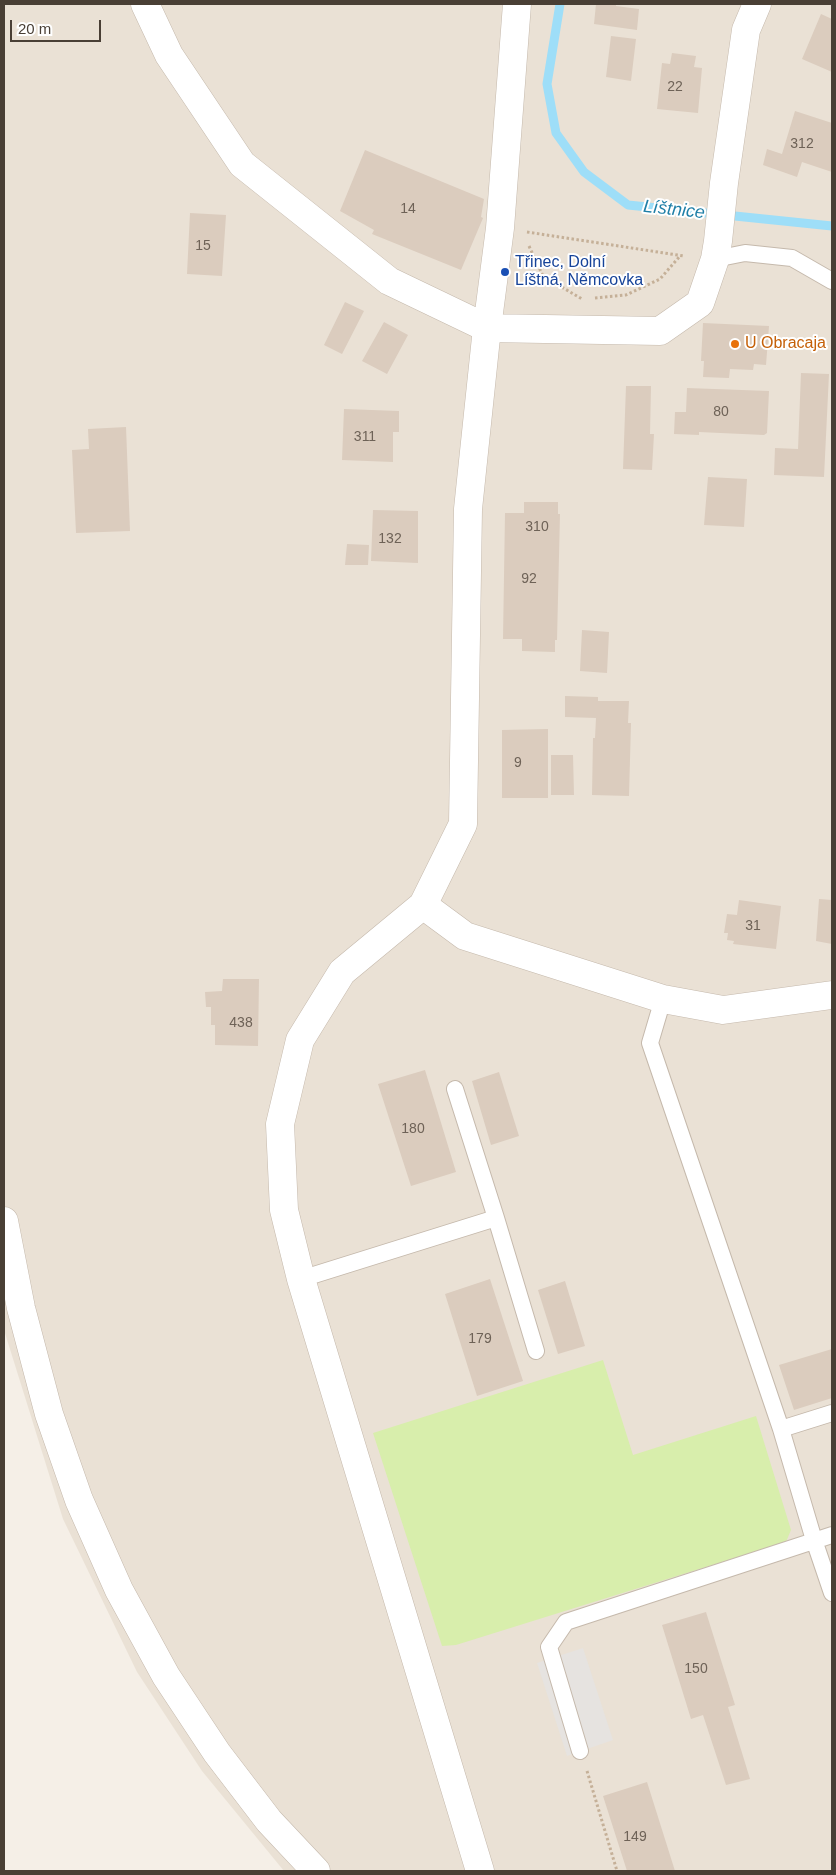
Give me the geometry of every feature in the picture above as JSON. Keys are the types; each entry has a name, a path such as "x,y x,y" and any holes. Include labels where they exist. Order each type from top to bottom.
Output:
{"street":[{"path":"145,4 169,54 242,164 389,281 487,328 660,331 700,303 716,250 746,30 757,4"},
{"path":"480,1871 301,1279 284,1210 280,1124 300,1040 342,972 423,905 463,824 468,509 487,328 500,228 517,4"},
{"path":"423,905 465,936 663,999 724,1010 832,995"},
{"path":"4,1221 21,1308 49,1414 79,1500 120,1590 166,1676 218,1753 269,1821 316,1871"}],"lane":[{"path":"716,250 792,258 832,280"},
{"path":"663,999 650,1043 781,1429 832,1593"},
{"path":"454,1089 496,1218 536,1351"},
{"path":"301,1279 496,1218"},
{"path":"781,1429 832,1413"},
{"path":"580,1752 549,1647 566,1622 832,1535"}],"path":[{"path":"680,256 660,278 626,295 582,300 542,276 522,232 680,256 716,250"},
{"path":"580,1752 617,1871"}],"shaded area":[{"path":"4,4 832,4 832,1871 284,1871 202,1771 137,1672 63,1519 4,1330"},
{"path":"583,1648 613,1740 567,1756 537,1663"}],"green space":[{"path":"603,1360 633,1455 756,1416 791,1530 786,1542 456,1645 442,1646 373,1433"}],"building":[{"path":"596,4 616,4 616,6 639,9 637,30 594,24"},
{"path":"821,14 832,19 832,72 802,59"},
{"path":"611,36 636,39 631,81 606,77"},
{"path":"672,53 696,56 694,67 702,68 698,113 657,109 662,63 670,64"},
{"path":"795,111 832,123 832,172 802,162 797,177 763,165 767,149 782,154"},
{"path":"365,150 484,199 481,217 483,218 461,270 372,234 374,230 340,211"},
{"path":"190,213 226,215 222,276 187,274"},
{"path":"345,302 364,311 342,354 324,345"},
{"path":"384,322 408,335 387,374 362,361"},
{"name":"U Obracaja","path":"703,323 769,326 766,365 754,364 753,370 730,369 729,378 703,377 704,361 701,361"},
{"path":"801,373 829,374 824,477 774,475 775,448 798,449"},
{"path":"626,386 651,386 650,434 654,434 652,470 623,469"},
{"path":"687,388 769,391 767,433 764,435 699,432 699,435 674,434 675,412 686,412"},
{"path":"344,409 399,411 399,432 393,432 393,462 342,460"},
{"path":"126,427 130,531 76,533 72,450 89,449 88,429"},
{"path":"708,477 747,479 744,527 704,525"},
{"path":"524,502 558,502 558,514 560,514 557,640 555,640 555,652 522,651 522,639 503,639 505,513 524,513"},
{"path":"373,510 418,511 418,563 371,561"},
{"path":"347,544 369,545 368,565 345,565"},
{"path":"582,630 609,632 607,673 580,671"},
{"path":"565,696 598,697 598,701 629,701 628,723 631,723 629,796 592,795 593,738 595,738 596,718 565,717"},
{"path":"548,729 548,798 502,798 502,730"},
{"path":"551,755 573,755 574,795 551,795"},
{"path":"819,899 832,900 832,944 816,941"},
{"path":"739,900 781,906 776,949 733,944 734,941 727,940 728,933 724,933 727,914 737,915"},
{"path":"223,979 259,979 258,1046 215,1045 215,1025 211,1025 211,1007 206,1007 205,992 222,991"},
{"path":"425,1070 456,1172 411,1186 378,1084"},
{"path":"499,1072 519,1136 491,1145 472,1081"},
{"path":"490,1279 523,1381 477,1396 445,1294"},
{"path":"565,1281 585,1346 558,1354 538,1290"},
{"path":"832,1349 832,1398 794,1410 779,1365"},
{"path":"706,1612 735,1705 728,1707 750,1779 726,1785 703,1715 691,1719 662,1625"},
{"path":"647,1782 675,1871 627,1871 603,1796"}],"waterway":[{"name":"Líštnice","path":"560,4 547,84 556,133 584,172 628,205 832,226"}],"place":[{"name":"Třinec, Dolní Líštná, Němcovka","path":"505,272"},
{"name":"U Obracaja","path":"735,344"}]}
